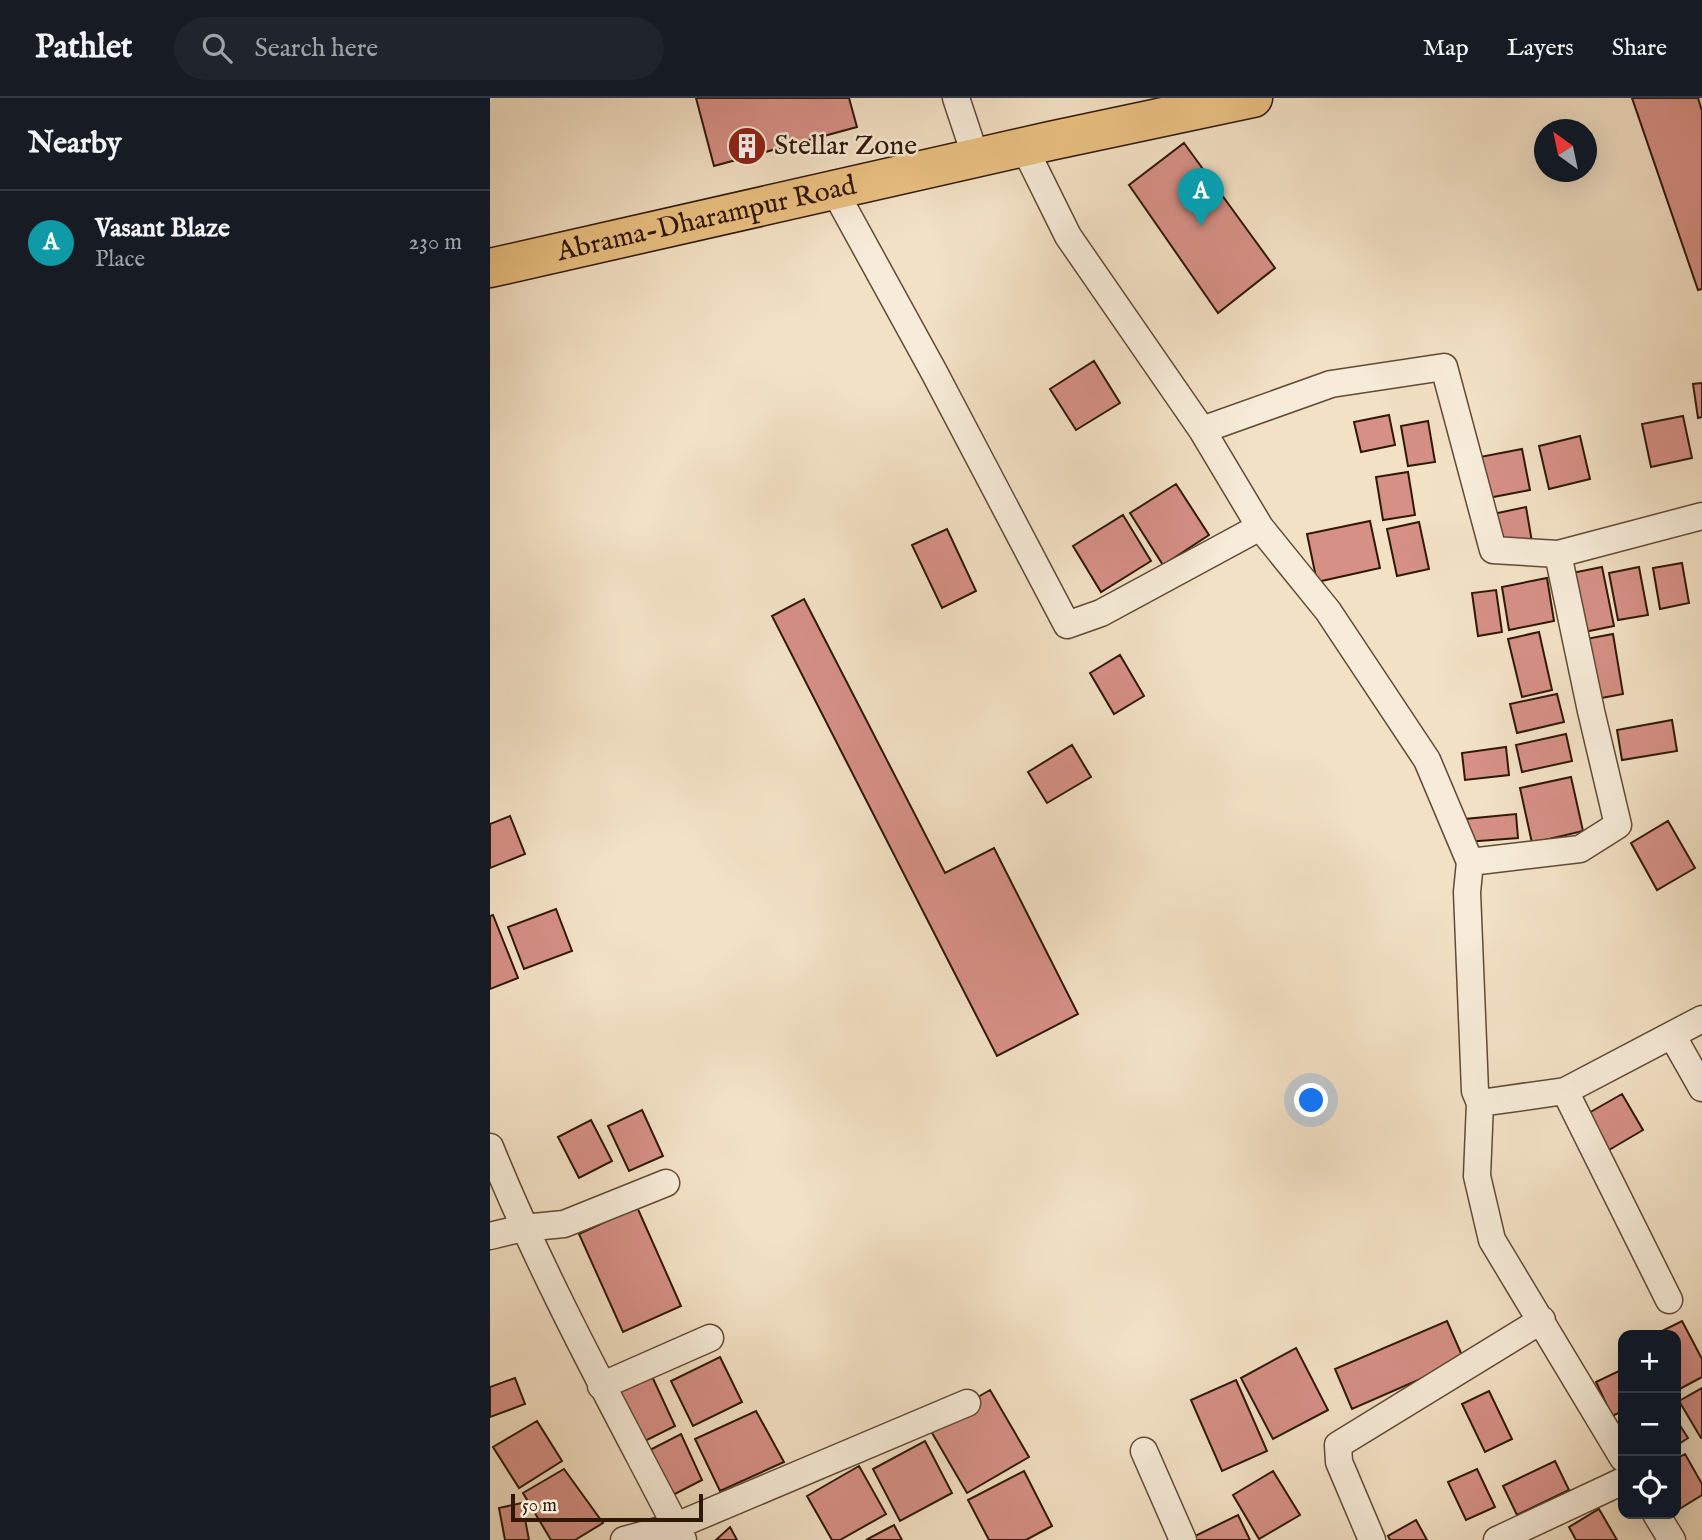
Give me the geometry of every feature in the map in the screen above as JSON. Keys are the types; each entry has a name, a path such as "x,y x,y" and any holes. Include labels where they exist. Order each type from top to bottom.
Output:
{"main road":[{"name":"Abrama-Dharampur Road","path":"490,268 1252,98"}],"street":[{"path":"956,98 976,158"},
{"path":"1024,147 1068,236 1202,430 1260,527 1328,611 1427,760 1470,862 1466,892 1475,1091 1480,1103 1477,1176 1493,1240 1622,1456"},
{"path":"834,190 934,372 1067,625 1101,613 1260,527"},
{"path":"1202,430 1331,384 1444,367 1493,550 1558,554 1702,516"},
{"path":"1470,862 1580,849 1618,825 1558,554"},
{"path":"1480,1103 1565,1091 1702,1019"},
{"path":"1672,1035 1702,1088"},
{"path":"1565,1091 1669,1300"},
{"path":"490,1147 523,1228 601,1386 679,1533"},
{"path":"490,1236 523,1228 564,1224 666,1183"},
{"path":"1372,1540 1339,1462 1338,1445 1542,1320"},
{"path":"601,1386 710,1338"},
{"path":"624,1540 679,1533 967,1403"},
{"path":"1144,1451 1183,1540"},
{"path":"1497,1540 1618,1483"},
{"path":"1659,1519 1672,1540"}],"building":[{"name":"Stellar Zone","path":"696,98 849,98 857,127 714,166"},
{"path":"1632,98 1698,98 1702,111 1702,289 1698,290"},
{"path":"1184,143 1275,268 1218,313 1129,185"},
{"path":"1094,361 1120,403 1076,430 1050,389"},
{"path":"1702,383 1702,417 1698,418 1693,384"},
{"path":"1389,415 1395,445 1361,452 1354,422"},
{"path":"1683,416 1692,458 1651,467 1642,424"},
{"path":"1428,421 1435,462 1408,466 1401,426"},
{"path":"1580,436 1590,479 1549,489 1539,446"},
{"path":"1522,449 1530,490 1488,498 1480,457"},
{"path":"1408,472 1415,515 1383,520 1376,477"},
{"path":"1176,484 1209,535 1163,565 1130,513"},
{"path":"1526,507 1532,542 1499,548 1493,514"},
{"path":"1123,515 1151,561 1101,592 1073,546"},
{"path":"1370,521 1380,568 1317,582 1307,534"},
{"path":"1419,522 1429,569 1397,576 1387,529"},
{"path":"947,529 976,591 942,608 912,545"},
{"path":"1682,563 1689,603 1660,609 1653,568"},
{"path":"1602,567 1614,626 1584,632 1572,573"},
{"path":"1639,567 1648,615 1618,620 1609,573"},
{"path":"1547,578 1554,621 1509,630 1502,587"},
{"path":"1496,590 1502,632 1478,636 1472,593"},
{"path":"804,599 945,873 994,848 1078,1014 997,1056 772,616"},
{"path":"1539,632 1552,690 1522,697 1508,639"},
{"path":"1613,634 1623,694 1596,699 1586,639"},
{"path":"1120,655 1144,696 1114,714 1090,673"},
{"path":"1557,694 1564,722 1517,733 1510,704"},
{"path":"1672,720 1677,751 1622,760 1617,730"},
{"path":"1566,734 1572,761 1522,772 1516,745"},
{"path":"1072,745 1091,777 1047,803 1028,772"},
{"path":"1506,747 1509,775 1465,780 1462,753"},
{"path":"1571,777 1583,831 1532,843 1520,788"},
{"path":"1516,814 1518,838 1466,842 1465,819"},
{"path":"510,816 525,854 490,868 490,824"},
{"path":"1668,821 1695,868 1657,890 1631,843"},
{"path":"556,909 572,951 524,969 508,927"},
{"path":"493,915 518,978 490,989 490,916"},
{"path":"1622,1094 1643,1130 1609,1150 1587,1114"},
{"path":"642,1110 663,1156 629,1171 608,1126"},
{"path":"591,1120 612,1161 579,1178 558,1137"},
{"path":"637,1207 681,1306 623,1332 579,1234"},
{"path":"1447,1321 1464,1360 1352,1409 1335,1369"},
{"path":"1682,1321 1702,1359 1702,1377 1681,1388 1681,1330 1664,1330"},
{"path":"1296,1348 1328,1410 1273,1439 1241,1378"},
{"path":"720,1357 742,1402 693,1426 671,1381"},
{"path":"1618,1371 1618,1413 1612,1416 1596,1382"},
{"path":"650,1372 675,1426 639,1444 617,1392"},
{"path":"515,1378 525,1404 490,1417 490,1387"},
{"path":"1236,1380 1267,1451 1222,1471 1191,1400"},
{"path":"1702,1388 1702,1438 1681,1404 1681,1400"},
{"path":"990,1390 1029,1457 967,1493 928,1426"},
{"path":"1489,1391 1512,1439 1485,1452 1462,1404"},
{"path":"756,1411 784,1462 720,1491 695,1439"},
{"path":"537,1421 562,1461 519,1488 493,1447"},
{"path":"1681,1427 1688,1438 1681,1443"},
{"path":"681,1434 702,1480 673,1495 646,1452"},
{"path":"925,1441 952,1493 900,1521 873,1469"},
{"path":"1685,1454 1702,1484 1702,1495 1681,1508 1681,1456"},
{"path":"1555,1461 1569,1490 1517,1515 1503,1486"},
{"path":"859,1466 886,1514 840,1540 832,1540 807,1496"},
{"path":"564,1469 603,1523 575,1540 551,1540 523,1493"},
{"path":"1477,1469 1495,1507 1466,1520 1448,1482"},
{"path":"1024,1471 1052,1526 1026,1540 989,1540 968,1500"},
{"path":"1273,1471 1300,1515 1259,1539 1233,1495"},
{"path":"522,1503 529,1540 505,1540 499,1508"},
{"path":"1599,1509 1617,1540 1576,1540 1569,1527"},
{"path":"1238,1515 1250,1540 1194,1540 1193,1537"},
{"path":"1416,1520 1427,1540 1390,1540 1388,1536"},
{"path":"894,1525 902,1540 866,1540"},
{"path":"730,1527 737,1540 716,1540"}],"place":[{"name":"Stellar Zone","path":"747,146"},
{"name":"Vasant Blaze","path":"1201,226"}]}
